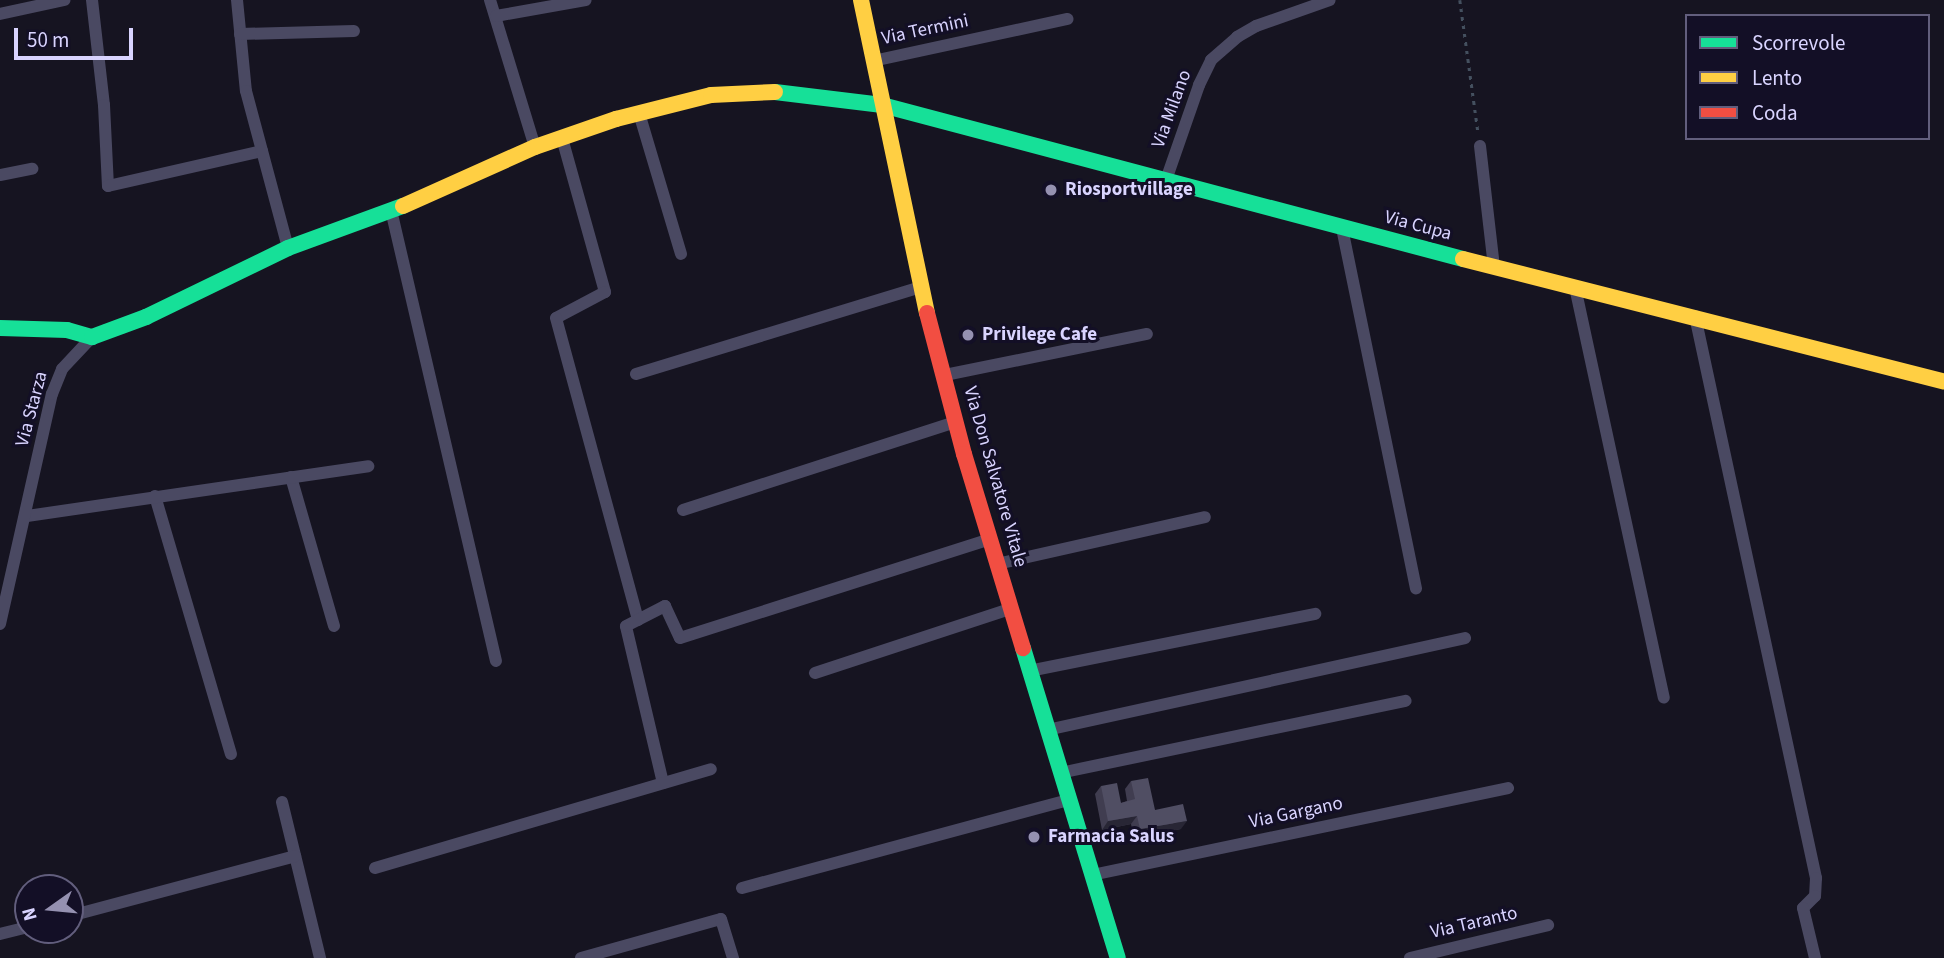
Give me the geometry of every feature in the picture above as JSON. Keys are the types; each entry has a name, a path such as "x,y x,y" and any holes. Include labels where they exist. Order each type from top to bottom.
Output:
{"street":[{"path":"0,14 64,0"},
{"path":"92,0 104,105 108,186 262,151"},
{"path":"237,0 246,91 288,248"},
{"path":"491,0 535,147"},
{"path":"496,16 586,0"},
{"name":"Via Don Salvatore Vitale","path":"861,0 920,287 956,422 1010,609 1118,958"},
{"name":"Via Milano","path":"1166,180 1199,85 1211,60 1237,37 1256,26 1321,2"},
{"name":"Via Termini","path":"873,61 1068,19"},
{"path":"240,34 354,31"},
{"name":"Via Cupa","path":"92,337 146,317 288,248 391,210 535,147 639,113 711,96 773,92 882,105 1342,228 1695,316 1944,382"},
{"path":"639,113 681,254"},
{"path":"562,138 605,292 556,318 638,620"},
{"path":"1480,146 1494,267"},
{"path":"0,175 32,169"},
{"path":"391,210 496,661"},
{"path":"1342,228 1416,588"},
{"path":"636,374 920,287"},
{"path":"1575,287 1664,697"},
{"path":"1695,316 1816,878 1815,896 1803,908 1815,958"},
{"path":"0,328 66,330 92,337"},
{"path":"944,375 1147,334"},
{"name":"Via Starza","path":"0,624 6,580 27,516 52,394 61,369 92,337"},
{"path":"683,510 956,422"},
{"path":"27,516 368,466"},
{"path":"291,477 334,626"},
{"path":"155,496 231,754"},
{"path":"997,564 1205,517"},
{"path":"663,783 626,626 665,606 680,638 990,539"},
{"path":"815,673 1010,609"},
{"path":"1029,671 1315,614"},
{"path":"1047,730 1465,638"},
{"path":"1060,773 1406,701"},
{"path":"375,868 711,769"},
{"name":"Via Gargano","path":"1092,876 1508,788"},
{"path":"742,888 1068,800"},
{"path":"282,802 320,958"},
{"path":"84,912 295,856"},
{"path":"581,958 721,919 733,958"},
{"name":"Via Taranto","path":"1410,958 1548,925"}],"path":[{"path":"1460,0 1480,146"}],"building":[{"path":"1148,778 1155,810 1183,804 1187,821 1140,829 1137,816 1108,821 1101,786 1117,783 1121,803 1135,799 1131,781"}],"traffic: fast":[{"path":"775,92 882,105 1463,259"},
{"path":"0,328 67,330 92,337 146,317 288,248 403,206"},
{"path":"1023,648 1118,958"}],"traffic: slow":[{"path":"861,0 927,313"},
{"path":"403,206 535,147 616,119 711,95 775,92"},
{"path":"1463,259 1944,382"}],"traffic: jam":[{"path":"927,313 964,454 1023,648"}],"place":[{"name":"Riosportvillage","path":"1051,190"},
{"name":"Privilege Cafe","path":"968,335"},
{"name":"Farmacia Salus","path":"1034,837"}]}
